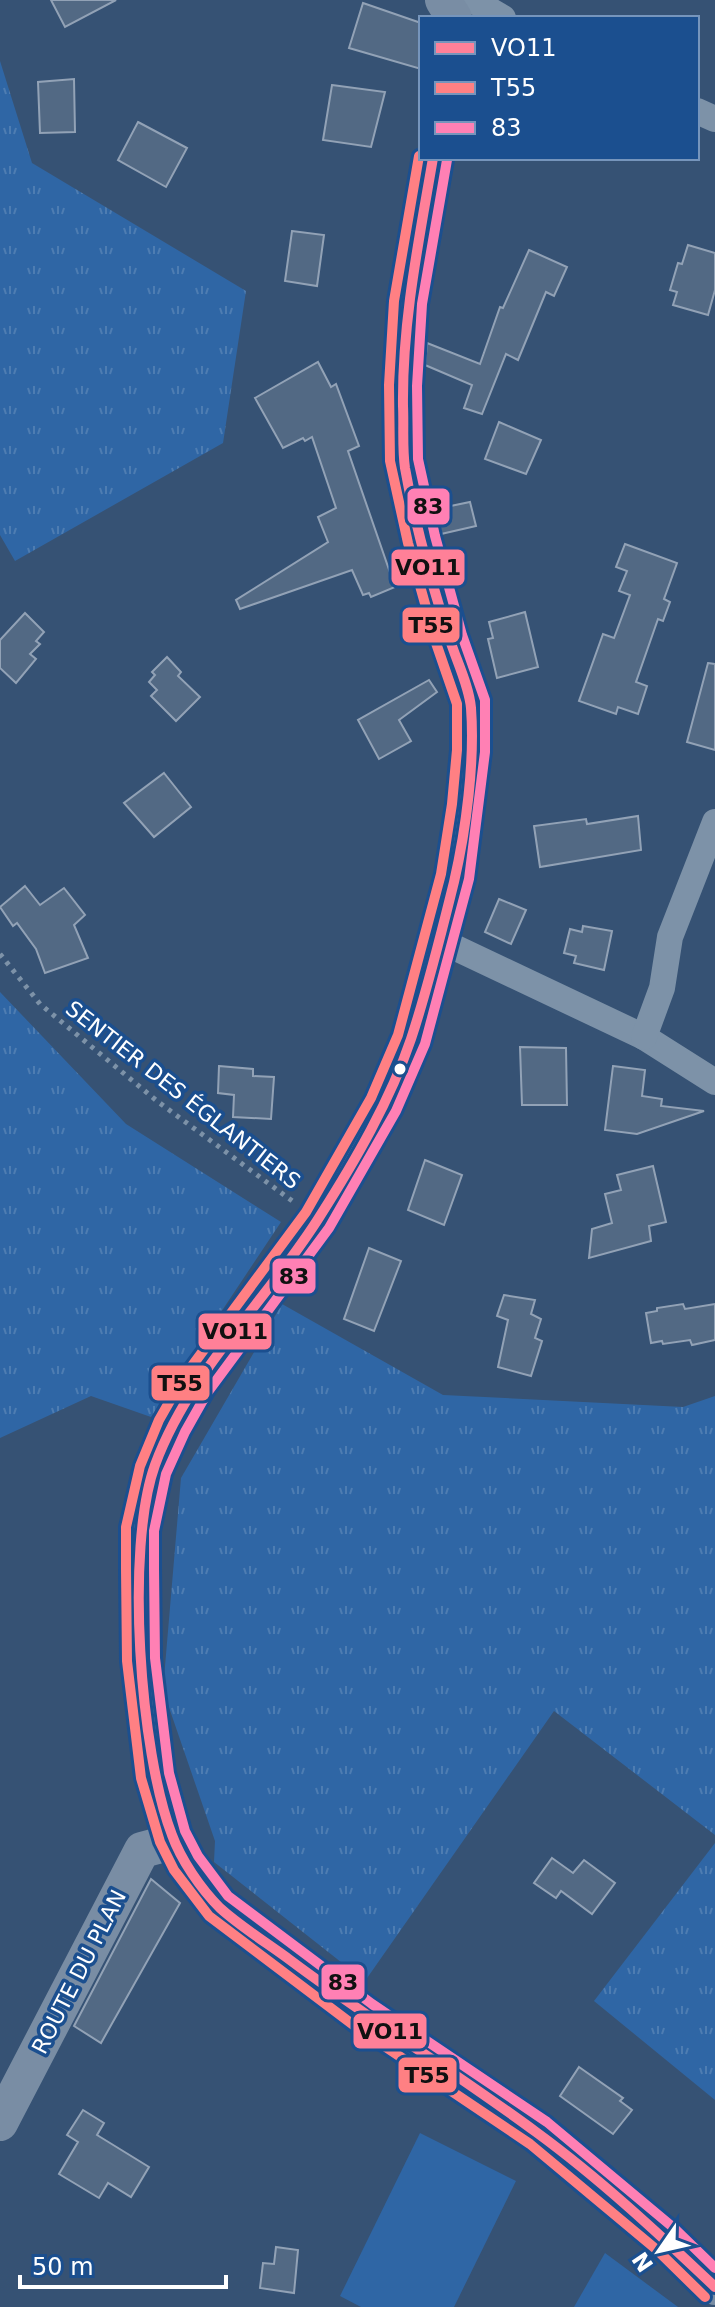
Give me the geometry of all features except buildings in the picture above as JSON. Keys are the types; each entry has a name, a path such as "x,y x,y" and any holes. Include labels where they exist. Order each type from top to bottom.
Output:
{"main road":[{"path":"433,160 408,302 403,386 404,461 421,539 471,702 464,820 455,877 400,1069 358,1153 318,1220 195,1385 172,1426 153,1470 140,1529 141,1659 155,1776 172,1836 186,1863 218,1906 364,2015 538,2133 666,2240 715,2287"},
{"name":"ROUTE DU PLAN","path":"0,2123 142,1850 157,1846 172,1836"}],"street":[{"path":"459,7 495,16"},
{"path":"644,1037 662,988 670,937 715,822"},
{"path":"439,940 644,1037 715,1082"}],"path":[{"name":"SENTIER DES ÉGLANTIERS","path":"0,954 40,1004 157,1101 318,1220"}],"green space":[{"path":"0,61 32,163 246,291 223,443 15,561 0,535"},
{"path":"0,992 126,1124 281,1222 151,1417 91,1396 0,1438"},
{"path":"282,1304 443,1395 683,1407 715,1396 715,1835 554,1711 365,1981 214,1862 215,1841 163,1690 181,1478"},
{"path":"715,1843 715,2100 594,2001"},
{"path":"420,2133 516,2181 454,2307 361,2307 340,2296"},
{"path":"605,2253 678,2307 574,2307"}],"transit line":[{"name":"T55","path":"419,156 394,301 389,385 390,461 408,543 457,704 452,804 441,874 398,1035 371,1098 306,1212 183,1378 159,1420 140,1466 126,1527 126,1569 127,1661 141,1778 160,1842 174,1870 209,1916 356,2027 530,2144 657,2250 705,2297"},
{"name":"VO11","path":"433,160 408,312 403,375 404,453 424,553 470,699 471,773 458,862 417,1020 371,1130 299,1247 188,1398 155,1465 140,1546 140,1650 145,1704 161,1799 172,1835 192,1874 220,1908 583,2168 715,2287"},
{"name":"83","path":"447,160 422,304 417,386 418,459 462,635 485,700 485,752 469,879 425,1044 396,1111 329,1228 207,1393 166,1474 154,1531 154,1569 155,1658 169,1773 185,1831 198,1856 228,1896 372,2004 547,2122 675,2229 715,2268"}]}
